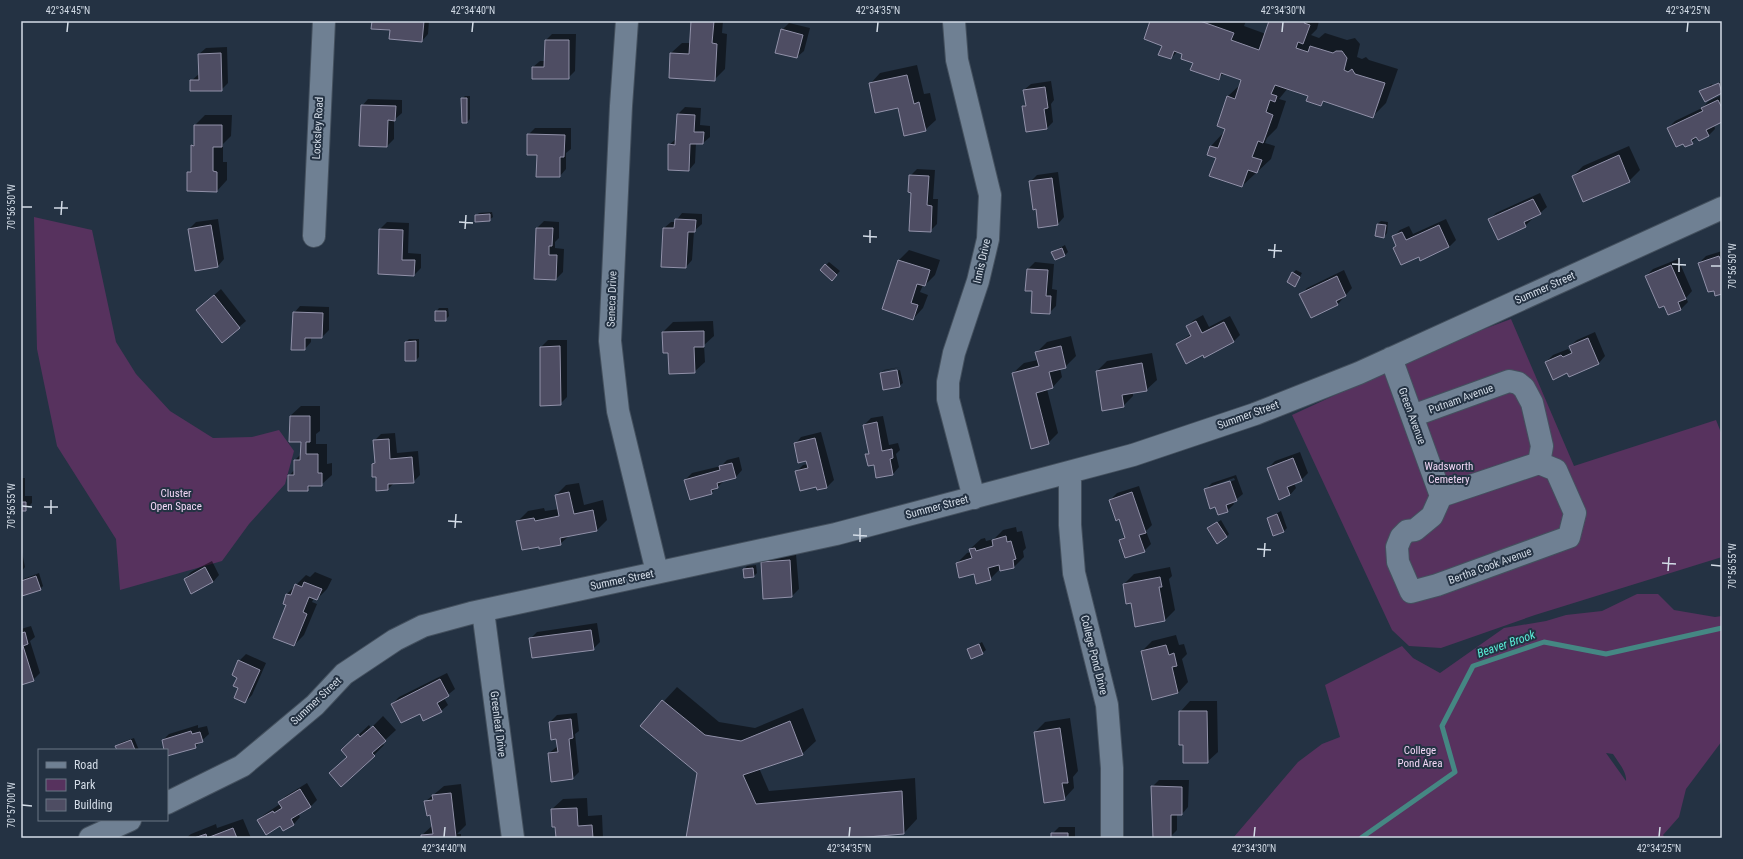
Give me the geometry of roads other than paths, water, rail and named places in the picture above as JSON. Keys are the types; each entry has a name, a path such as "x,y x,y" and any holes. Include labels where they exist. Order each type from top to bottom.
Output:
{"street":[{"name":"Locksley Road","path":"314,236 324,21"},
{"name":"Seneca Drive","path":"627,21 621,106 610,340 618,411 657,572"},
{"name":"Innis Drive","path":"954,22 957,60 990,195 988,240 978,281 954,352 948,382 948,399 974,498"},
{"name":"Summer Street","path":"168,803 242,766 315,705 344,674 395,640 423,626 657,572 836,534 1133,455 1255,414 1359,373 1722,208"},
{"name":"Green Avenue","path":"1391,358 1441,496"},
{"name":"Putnam Avenue","path":"1412,416 1509,381 1518,383 1524,388 1532,403 1542,446 1539,463"},
{"path":"1441,496 1539,463"},
{"name":"Bertha Cook Avenue","path":"1441,496 1432,516 1414,530 1401,537 1399,542 1398,562 1412,592 1437,585 1568,537 1576,513 1556,470 1539,463"},
{"name":"College Pond Drive","path":"1070,472 1070,531 1074,573 1107,705 1112,768 1112,838"},
{"name":"Greenleaf Drive","path":"483,611 513,838"},
{"path":"90,838 128,821"}],"waterway":[{"name":"Beaver Brook","path":"1361,838 1455,772 1442,726 1473,666 1544,642 1606,654 1722,628"}],"park label":[{"name":"Wadsworth Cemetery","path":"1449,472"},
{"name":"Cluster Open Space","path":"176,499"},
{"name":"College Pond Area","path":"1420,756"}]}
